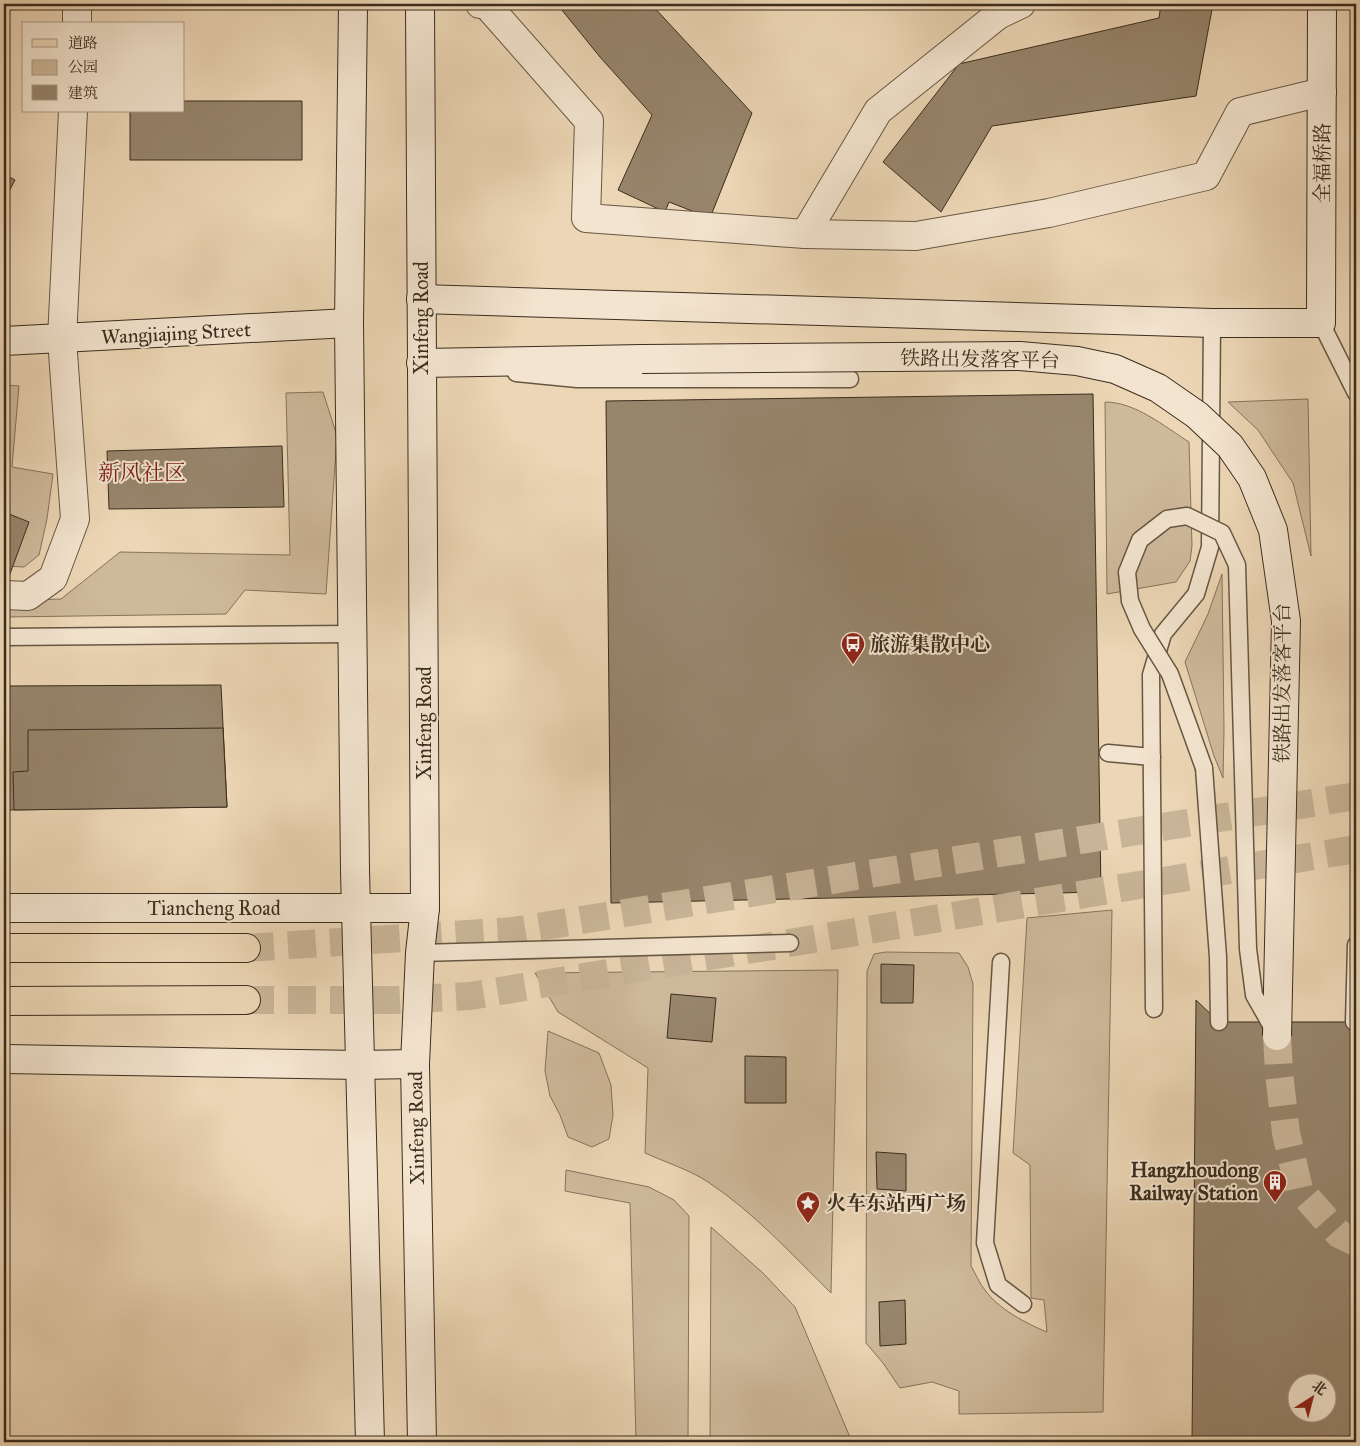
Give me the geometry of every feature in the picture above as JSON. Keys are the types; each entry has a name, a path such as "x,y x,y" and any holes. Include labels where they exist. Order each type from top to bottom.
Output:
{"main road":[{"path":"76,22 78,4"},
{"path":"353,4 349,323 356,908 370,1442"},
{"name":"Xinfeng Road","path":"420,4 425,908 420,954 415,1064 422,1442"},
{"path":"480,4 487,5 589,121 586,218 805,234 916,236 1049,212 1206,176 1240,112 1322,92"},
{"path":"805,234 878,111 998,15 1021,4"},
{"name":"全福桥路","path":"1321,323 1322,4"},
{"path":"4,595 28,596 53,578 75,519 62,339 72,112"},
{"path":"421,299 1212,322 1321,323"},
{"name":"Wangjiajing Street","path":"4,341 349,323"},
{"name":"铁路出发落客平台","path":"421,363 1020,356 1077,361 1115,369 1158,388 1197,415 1230,446 1252,478 1273,530 1286,621 1278,1036"},
{"name":"Tiancheng Road","path":"4,908 425,908"},
{"name":"Tiancheng Road","path":"4,948 246,948"},
{"path":"4,1001 246,1000"},
{"path":"4,1059 359,1065 415,1064"}],"lane":[{"path":"1154,1010 1151,675 1163,634 1196,594 1210,547 1212,322"},
{"path":"1321,323 1356,393"},
{"path":"421,363 577,379 850,379"},
{"path":"1218,1022 1218,957 1204,768 1170,674 1142,630 1130,601 1127,572 1140,540 1167,519 1187,516 1222,533 1237,565 1248,949 1254,995 1278,1036"},
{"path":"4,636 353,634"},
{"path":"1108,753 1152,757"},
{"path":"420,954 790,943"},
{"path":"1354,1022 1356,946"},
{"path":"1001,962 985,1243 998,1285 1022,1304"}],"green space":[{"path":"4,385 19,386 12,467 53,474 47,519 39,555 24,567 4,566"},
{"path":"323,392 337,436 326,594 245,590 226,614 4,617 4,601 61,599 120,552 290,555 286,393"},
{"path":"1308,399 1311,556 1293,483 1258,430 1228,402"},
{"path":"1105,402 1116,403 1138,410 1189,442 1192,546 1190,561 1176,582 1107,594"},
{"path":"1222,574 1223,778 1214,756 1185,662 1208,614"},
{"path":"1112,910 1103,1412 959,1414 959,1391 932,1382 900,1388 883,1363 866,1343 867,971 874,954 886,952 959,953 968,967 973,984 971,1266 990,1297 1022,1320 1047,1332 1044,1300 1031,1298 1030,1165 1013,1153 1027,918"},
{"path":"838,970 831,1293 772,1235 725,1194 693,1174 645,1153 648,1068 558,1012 535,973"},
{"path":"548,1031 599,1053 611,1085 613,1115 609,1139 592,1147 568,1137 560,1115 550,1096 545,1071"},
{"path":"566,1170 649,1187 674,1200 689,1216 688,1442 636,1442 630,1203 565,1191"},
{"path":"711,1227 763,1273 795,1307 852,1442 710,1442"}],"building":[{"path":"557,4 651,4 752,113 710,218 669,202 665,212 618,190 652,115 600,57"},
{"path":"1161,4 1213,4 1196,96 992,126 941,212 883,162 959,64 1159,18"},
{"path":"185,101 302,101 302,160 130,160 130,112 185,112"},
{"path":"4,174 15,180 4,201"},
{"path":"1356,198 1356,225 1353,223"},
{"name":"旅游集散中心","path":"1093,394 1101,892 611,903 606,401"},
{"path":"282,446 284,507 109,509 107,451"},
{"path":"4,512 29,522 7,582 4,581"},
{"path":"221,685 227,807 4,810 4,686"},
{"path":"223,728 227,807 14,810 13,772 28,771 28,730"},
{"path":"881,964 914,965 913,1003 881,1003"},
{"path":"671,994 716,998 712,1042 667,1038"},
{"name":"Hangzhoudong Railway Station","path":"1196,1000 1219,1022 1356,1022 1356,1442 1192,1442"},
{"path":"745,1056 786,1057 786,1103 745,1103"},
{"path":"876,1152 906,1154 906,1191 877,1189"},
{"path":"905,1300 906,1344 880,1346 879,1302"}],"tunnel":[{"path":"246,948 513,931 1356,796"},
{"path":"246,1000 395,1000 470,996 1356,849"},
{"path":"1277,1036 1286,1133 1299,1189 1339,1234 1356,1242"}],"place":[{"name":"旅游集散中心","path":"853,665"},
{"name":"Hangzhoudong Railway Station","path":"1275,1203"},
{"name":"火车东站西广场","path":"808,1224"}],"district":[{"name":"新风社区","path":"142,472"}]}
